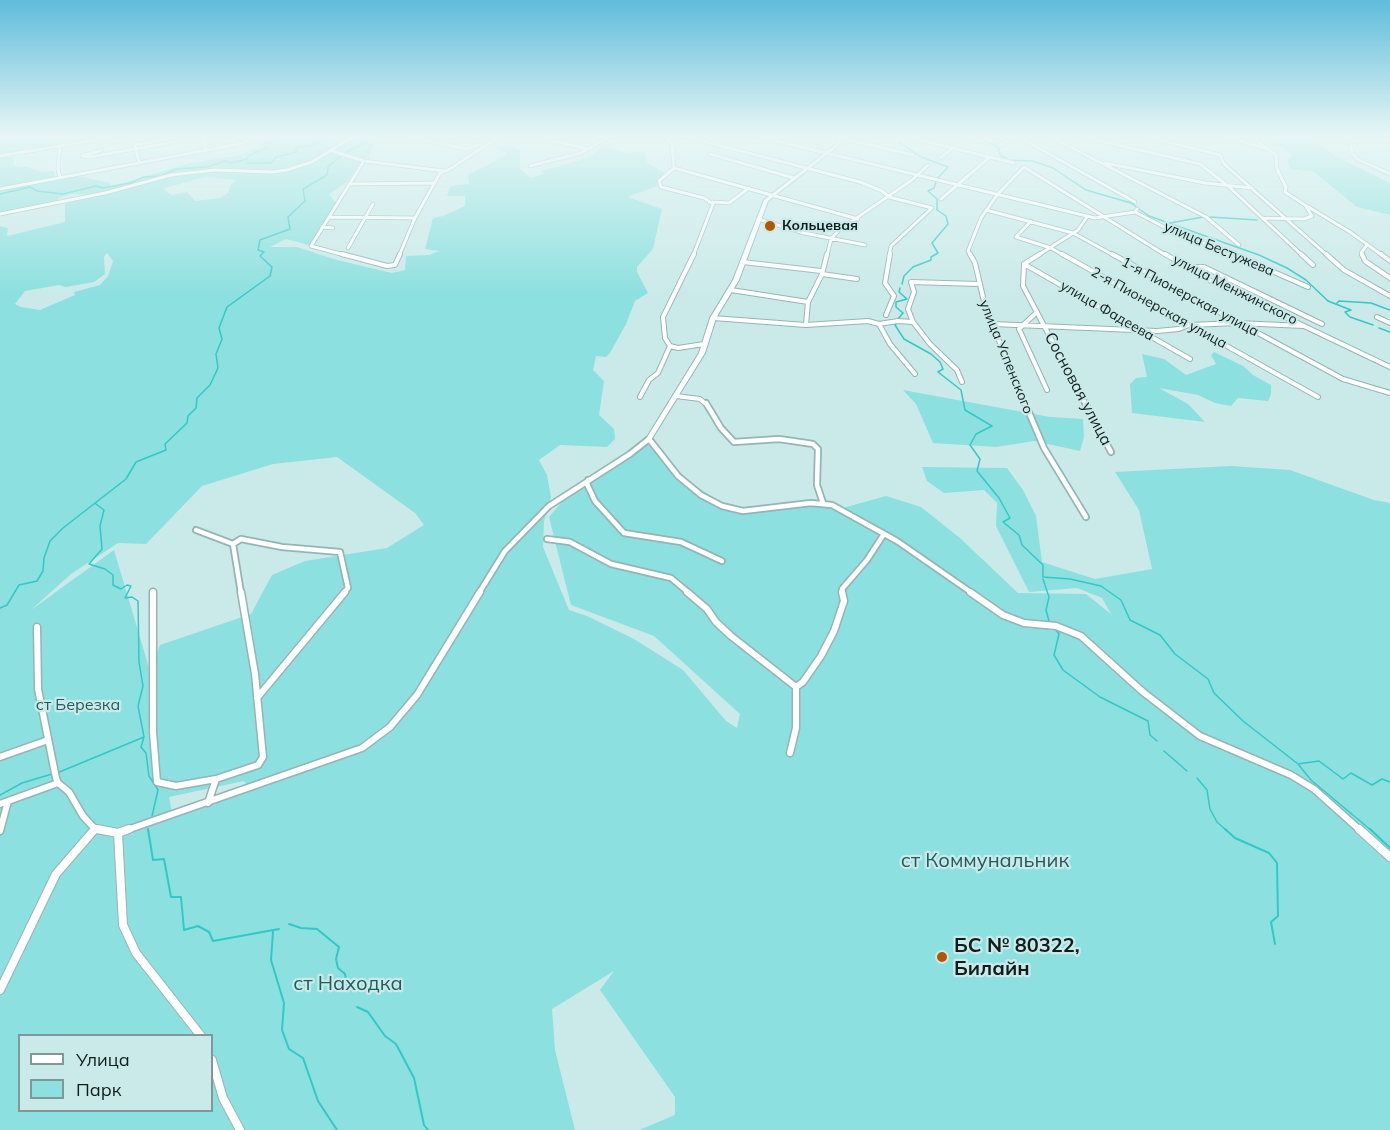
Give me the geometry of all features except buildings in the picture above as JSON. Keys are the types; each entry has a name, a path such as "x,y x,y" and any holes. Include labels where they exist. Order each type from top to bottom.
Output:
{"street":[{"path":"0,214 119,190"},
{"path":"347,190 311,246 387,266 397,263 430,190"},
{"path":"670,190 712,202 729,203 747,190"},
{"path":"756,190 858,219"},
{"path":"37,627 38,689 57,780 69,792 83,816 95,829 118,833 362,748 390,727 417,695 505,551 549,506 630,454 649,439 699,359 713,318 731,290 758,219 772,194 778,190"},
{"path":"877,190 889,197 932,208 891,246 885,283 894,296 886,315"},
{"path":"806,325 808,302 822,273 831,239 840,230 898,190"},
{"path":"941,199 952,190"},
{"path":"977,190 1087,217 1108,218"},
{"name":"улица Успенского","path":"1003,190 981,218 969,251 975,263 979,284 993,324 1044,448 1086,517"},
{"name":"улица Менжинского","path":"1061,190 1218,285 1390,367"},
{"path":"1113,190 1135,202"},
{"path":"1154,190 1206,217 1239,245"},
{"path":"1232,190 1313,265"},
{"path":"1254,190 1344,270 1390,296"},
{"path":"1285,190 1285,192 1350,232 1390,261"},
{"path":"704,344 678,348 670,346 665,338 663,317 700,242 712,202"},
{"path":"348,248 373,204"},
{"path":"1262,218 1312,217 1305,205"},
{"name":"1-я Пионерская улица","path":"986,210 1073,233 1343,379 1390,393"},
{"name":"улица Бестужева","path":"1108,218 1136,210 1166,228 1308,287"},
{"path":"329,217 416,218"},
{"path":"1024,264 1073,233 1087,217"},
{"path":"758,219 831,239 865,245"},
{"name":"2-я Пионерская улица","path":"1031,221 1016,237 1051,248 1318,397"},
{"path":"322,227 333,228"},
{"path":"1367,245 1361,253 1365,261 1390,278"},
{"path":"743,262 856,279"},
{"name":"Сосновая улица","path":"1024,264 1023,286 1111,452"},
{"name":"улица Фадеева","path":"1024,264 1190,359"},
{"path":"1188,267 1204,267 1322,324"},
{"path":"962,382 957,370 930,344 913,322 908,309 914,292 911,282 979,284"},
{"path":"731,290 808,302"},
{"path":"1037,312 1021,325 1023,338 1047,390"},
{"path":"1377,317 1390,323"},
{"path":"713,318 806,325 868,321 879,324 898,321 913,322"},
{"name":"Сосновая улица","path":"993,324 1083,330 1136,328 1157,331 1179,329 1189,325 1238,323 1308,326"},
{"path":"879,324 890,344 915,374"},
{"path":"640,397 649,380 658,373 670,346"},
{"path":"676,396 700,399 705,402 721,428 734,442 779,439 813,444 818,449 817,485 823,503"},
{"path":"649,439 678,476 701,495 722,506 743,511 823,503 832,505 884,534 1003,615 1024,623 1056,626 1081,636 1143,692 1200,736 1291,775 1314,789 1390,857"},
{"path":"588,479 587,484 595,501 624,533 681,542 722,561"},
{"path":"196,530 233,544"},
{"path":"795,687 803,682 821,656 834,631 844,601 842,589 867,560 884,534"},
{"path":"233,544 241,539 282,547 340,552 348,588 257,698"},
{"path":"547,539 570,543 611,564 671,578 707,609 716,622 731,636 789,680 795,687 797,703 796,728 790,753"},
{"path":"153,592 153,732 157,782 176,786 216,779 258,765 263,758 255,674 233,544"},
{"path":"0,757 48,740"},
{"path":"208,803 216,779"},
{"path":"0,804 57,780"},
{"path":"0,831 8,801"},
{"path":"0,990 56,874 95,829"},
{"path":"118,833 123,925 136,953 200,1034"},
{"path":"213,1063 223,1098 240,1130"}],"green space":[{"path":"0,190 113,190 94,195 70,194 59,198 56,203 0,214"},
{"path":"117,190 165,190 172,195 187,192 195,201 220,198 229,190 335,190 329,194 336,203 309,245 286,239 270,247 297,247 337,260 392,273 405,270 406,256 429,255 440,251 425,249 433,218 465,206 465,196 447,196 449,190 647,190 628,197 662,209 653,249 637,267 637,272 648,293 635,301 626,324 610,353 606,357 596,356 593,370 604,381 599,415 614,429 615,439 607,447 560,445 539,460 547,475 551,497 544,521 543,547 569,610 587,616 634,639 683,670 726,721 737,728 740,714 654,636 571,605 549,517 564,499 648,445 694,485 719,501 737,508 750,509 821,501 843,508 886,496 921,507 960,538 1018,593 1086,594 1111,614 1102,598 1077,588 1029,592 996,526 997,503 984,490 944,493 927,481 922,467 1007,468 1023,490 1036,516 1042,562 1095,579 1152,569 1139,510 1115,472 1231,466 1290,470 1374,500 1390,503 1390,1130 639,1130 675,1115 675,1097 600,990 614,971 552,1009 555,1050 575,1130 0,1130 0,226 8,228 7,236 65,222 65,204 120,191","holes":["107,253 113,261 108,276 100,285 74,292 75,295 40,310 15,304 25,291 94,282 105,274 104,257","337,457 415,513 424,525 387,548 305,561 272,575 251,614 160,645 150,671 114,550 31,610 71,574 118,543 146,544 202,486 273,464","244,781 248,786 172,813 169,797"]},
{"path":"1336,190 1390,190 1390,215 1357,207"},
{"path":"1214,352 1243,366 1253,375 1271,385 1268,401 1238,398 1231,406 1215,403 1198,395 1159,388 1188,404 1205,422 1132,413 1130,384 1136,378 1147,377 1142,354 1164,359 1186,375 1216,364 1211,355"},
{"path":"903,390 1050,417 1083,419 1084,437 1080,451 1034,441 996,447 933,443 916,404"}],"waterway":[{"path":"0,194 18,190"},
{"path":"35,190 63,194 81,190"},
{"path":"0,608 7,605 19,585 37,581 43,571 44,558 50,541 63,528 126,479 136,462 166,450 165,444 187,423 188,416 196,408 197,398 210,385 218,368 216,354 222,339 219,328 227,307 270,276 272,267 260,256 264,252 258,250 260,240 290,229 288,217 305,201 303,190"},
{"path":"902,284 904,276 913,267 931,260 931,257 938,253 932,243 948,224 946,216 937,210 937,199 928,191 931,190"},
{"path":"1086,190 1131,203 1149,216 1259,255 1287,268 1306,280 1328,301 1351,310 1345,312 1350,317 1373,325"},
{"path":"1170,223 1203,217"},
{"path":"1210,217 1257,220"},
{"path":"898,319 903,313 896,307 896,302 907,299 899,292 900,288"},
{"path":"1337,303 1339,301 1371,303 1390,310"},
{"path":"897,323 895,325 904,339 931,354 940,362 943,369 938,372 961,390 965,410 992,426 976,434 970,445 980,459 977,471 999,498 1010,518 1003,522 1019,535 1022,545 1043,565 1043,577 1070,579 1101,586 1121,600 1130,620 1160,635 1175,654 1208,679 1214,693 1243,721 1298,764"},
{"path":"1379,328 1390,332"},
{"path":"96,504 104,510 100,526 102,549 89,564 105,569 113,575 113,585 121,589 127,585 131,586 125,598 132,597 138,601 139,662 143,686 138,706 144,737"},
{"path":"1043,579 1049,597 1046,610 1049,621"},
{"path":"1056,630 1059,634 1054,655 1063,670 1100,697 1148,721 1150,735 1157,741"},
{"path":"57,773 144,737"},
{"path":"144,737 141,747 146,753 149,776 158,790 152,816"},
{"path":"1164,751 1187,771"},
{"path":"1298,764 1319,761 1343,779 1351,773 1372,785 1382,779 1390,782"},
{"path":"1298,764 1311,780 1372,831"},
{"path":"0,795 22,783 52,774"},
{"path":"1197,778 1207,790 1210,809 1217,822 1227,831"},
{"path":"148,829 153,860 164,859 171,897 181,897 184,930 198,926 209,932 213,941 279,929"},
{"path":"1225,829 1235,838 1269,853 1277,863 1278,916 1271,922 1275,944"},
{"path":"1370,829 1390,848"},
{"path":"289,924 301,928 317,929 339,947 336,959 338,968 345,974 348,990"},
{"path":"273,932 271,960 284,1003 282,1030 289,1049 303,1058 318,1101 337,1130"},
{"path":"357,1007 368,1012 385,1036 396,1044 414,1078 424,1125 428,1130"}],"place":[{"name":"Кольцевая","path":"770,226"},
{"name":"БС № 80322, Билайн","path":"942,957"}],"park label":[{"name":"ст Березка","path":"78,705"},
{"name":"ст Коммунальник","path":"985,861"},
{"name":"ст Находка","path":"348,984"}]}
